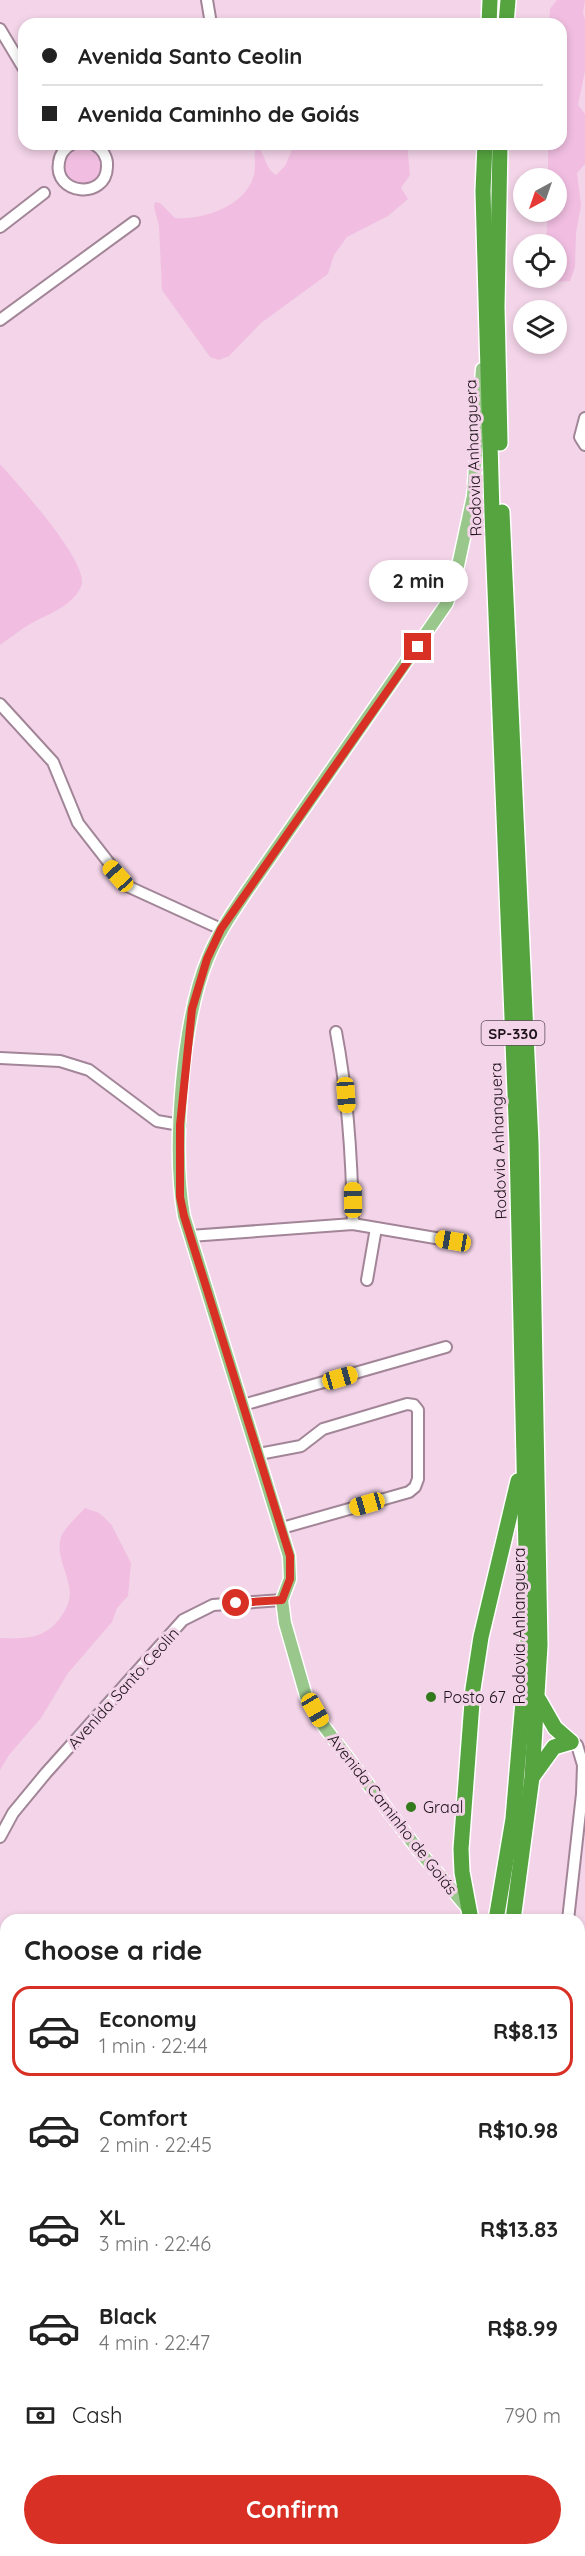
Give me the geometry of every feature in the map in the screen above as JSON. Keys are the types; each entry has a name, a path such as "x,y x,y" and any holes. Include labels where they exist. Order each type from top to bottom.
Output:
{"highway":[{"path":"489,18 490,0"},
{"path":"506,18 508,0"},
{"name":"Rodovia Anhanguera","path":"484,150 486,308 517,1143 528,1642 513,1819 497,1914"},
{"name":"Rodovia Anhanguera","path":"500,150 497,308 502,514 531,1143 540,1645 532,1777 514,1914"},
{"path":"471,1914 460,1849 473,1689 481,1637 524,1457"},
{"path":"538,1698 555,1728 572,1742"},
{"path":"532,1777 554,1748 572,1742"}],"main road":[{"name":"Avenida Caminho de Goiás","path":"469,1914 343,1752 306,1696 285,1623 282,1600 290,1579 290,1556 190,1236 180,1197 180,1125 192,1009 207,959 221,929 447,603 456,575 473,496 486,308"}],"street":[{"path":"207,0 210,18"},
{"path":"0,28 18,59"},
{"path":"65,150 59,159 60,175 70,187 86,190 100,183 107,169 104,153 101,150"},
{"path":"0,227 44,194"},
{"path":"0,320 134,222"},
{"path":"582,441 585,418"},
{"path":"0,704 53,762 78,823 127,886 221,929"},
{"path":"336,1032 345,1078 353,1224"},
{"path":"0,1058 60,1061 89,1070 157,1121 180,1125"},
{"path":"190,1236 353,1224 453,1241"},
{"path":"367,1280 376,1228"},
{"path":"243,1405 446,1347"},
{"path":"259,1454 301,1446 323,1429 407,1404 414,1405 418,1410 418,1479 415,1487 409,1492 282,1528"},
{"name":"Avenida Santo Ceolin","path":"0,1837 13,1813 46,1773 183,1620 213,1605 282,1600"},
{"path":"569,1914 579,1832 583,1765 578,1745 572,1742"}],"shaded area":[{"path":"557,0 585,0 583,12 585,71 578,105 585,114 585,164 577,173 581,205 576,233 575,267 570,281 567,281 567,234 547,234 547,222 567,222 567,168 548,168 548,150 567,150 567,18 549,18 550,9"},
{"path":"71,150 96,150 104,159 102,177 85,188 65,177 61,161"},
{"path":"255,150 260,150 276,175 285,166 292,150 408,150 410,175 401,188 408,199 388,216 347,237 334,255 328,274 261,323 229,356 219,360 210,357 162,290 159,226 154,207 155,202 160,203 175,218 209,214 231,204 248,188 254,174"},
{"path":"0,464 36,505 64,543 81,576 81,587 71,600 26,626 0,645"},
{"path":"85,1508 99,1513 111,1524 131,1563 128,1596 117,1608 112,1622 68,1673 41,1718 9,1755 0,1770 0,1638 36,1636 51,1628 64,1612 70,1593 60,1550 61,1537"}],"place":[{"name":"Posto 67","path":"431,1697"},
{"name":"Graal","path":"411,1807"}],"route":[{"path":"236,1603 282,1600 290,1579 290,1556 180,1197 181,1103 192,1009 207,959 221,929 418,647"}]}
